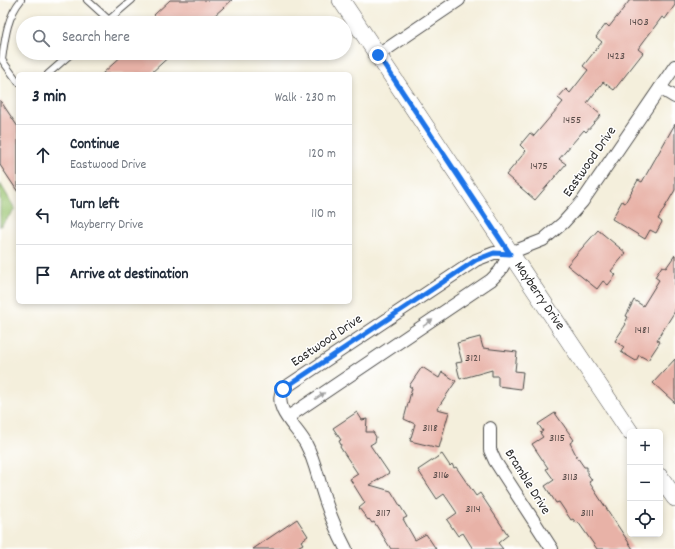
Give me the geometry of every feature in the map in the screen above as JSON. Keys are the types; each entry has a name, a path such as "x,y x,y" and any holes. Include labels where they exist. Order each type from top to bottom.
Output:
{"main road":[{"name":"Mayberry Drive","path":"341,0 352,16"},
{"name":"Mayberry Drive","path":"352,16 628,429"},
{"path":"663,481 675,498"}],"street":[{"path":"378,55 459,0"},
{"name":"Eastwood Drive","path":"346,549 329,510 311,454 281,409 279,402 283,389 476,260 494,253 510,254 543,240 563,223 577,208 675,66"},
{"path":"660,88 675,97"},
{"path":"288,418 491,280 500,271 510,254"},
{"name":"Bramble Drive","path":"490,428 490,450 495,461 552,549"}],"lane":[{"path":"16,79 2,60 3,35 13,12 21,0"},
{"path":"87,0 102,16"},
{"path":"113,16 132,0"},
{"path":"50,72 64,60"}],"green space":[{"path":"0,183 15,209 0,227"}],"building":[{"path":"170,0 232,0 214,16 154,15"},
{"path":"630,0 675,0 675,5 665,19 662,17 638,49 643,53 614,90 603,82 587,103 601,115 586,132 584,130 559,159 566,164 535,200 506,175 526,151 520,145 530,133 534,136 563,102 558,98 566,89 570,93 588,70 583,66 602,42 596,37 606,24 609,27"},
{"path":"117,60 165,60 152,72 104,72"},
{"path":"0,100 16,124 16,189 0,165"},
{"path":"675,124 675,190 658,219 662,222 656,233 650,230 645,239 612,219 622,201 625,203 638,180 642,182"},
{"path":"598,230 626,253 611,271 616,275 608,285 603,281 597,289 567,265"},
{"path":"675,255 675,311 657,340 660,342 648,360 639,355 636,361 621,352 624,347 615,341 626,324 625,323 628,317 626,316 634,300 643,306 659,280 655,277 662,266 666,268"},
{"path":"480,337 483,348 517,352 515,371 523,372 521,389 498,386 498,376 492,376 492,370 460,379 456,363 462,362 457,343"},
{"path":"675,359 675,403 653,383"},
{"path":"422,367 439,378 442,372 456,381 437,409 449,412 439,448 410,441 415,424 404,419 412,388 409,386"},
{"path":"357,412 362,420 367,419 366,432 373,432 376,437 375,442 370,445 389,473 370,485 391,491 407,517 403,519 415,540 426,534 436,549 391,549 374,522 372,523 369,519 368,520 359,508 365,503 350,479 358,474 340,447 341,445 339,441 341,440 333,428"},
{"path":"555,413 574,440 570,443 584,467 587,467 587,473 592,480 589,482 633,549 597,549 578,522 576,523 573,519 571,520 559,502 556,503 545,486 554,480 532,444 543,437 540,433 543,431 538,424"},
{"path":"442,454 450,466 452,464 454,468 456,467 476,496 480,493 508,535 498,543 503,549 473,549 463,533 458,536 447,520 457,513 444,494 437,499 418,470"},
{"path":"297,519 308,536 301,541 303,544 294,549 253,549"}],"route":[{"path":"283,389 476,260 494,253 510,254 378,55"}]}
